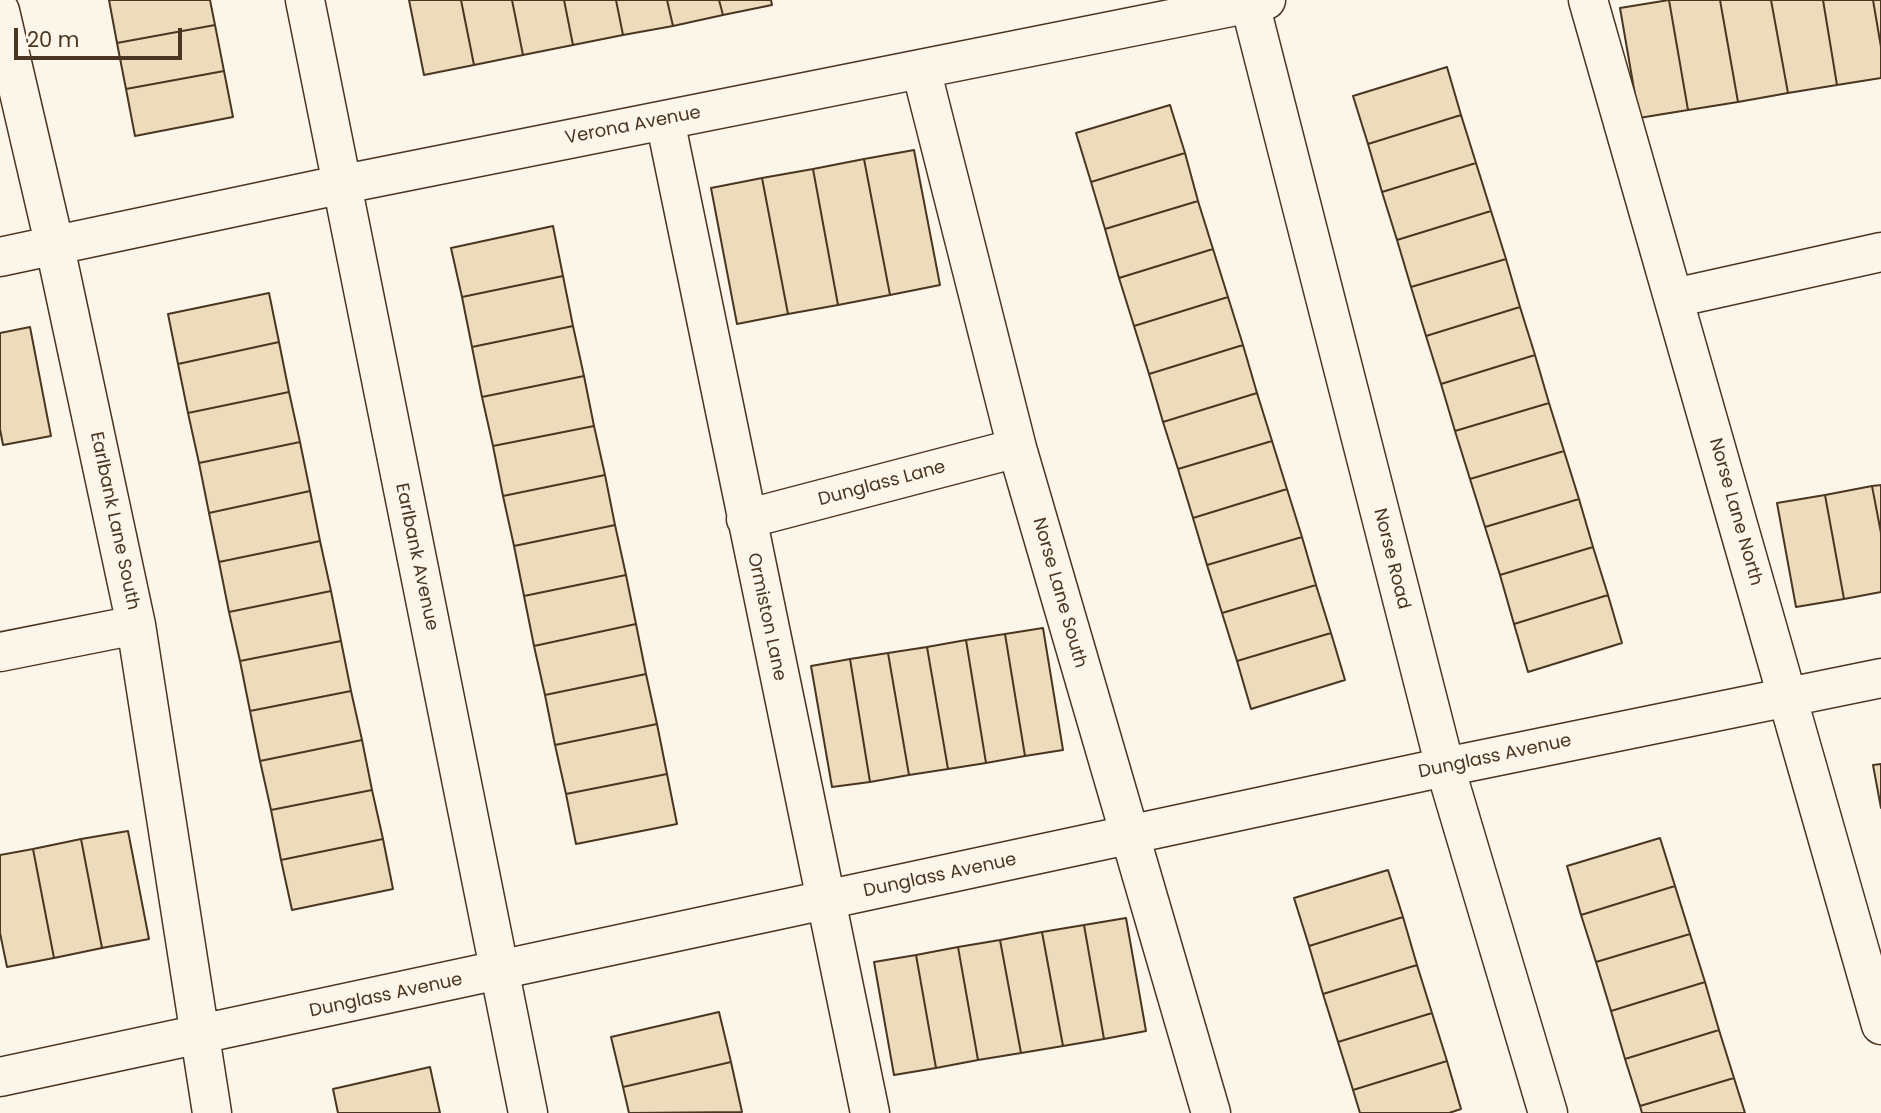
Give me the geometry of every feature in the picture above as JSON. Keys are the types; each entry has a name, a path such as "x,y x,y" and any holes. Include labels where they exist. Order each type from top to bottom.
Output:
{"street":[{"name":"Earlbank Avenue","path":"305,0 339,185 528,1113"},
{"name":"Norse Lane North","path":"1588,0 1881,1025"},
{"name":"Verona Avenue","path":"0,257 339,185 1255,1"},
{"name":"Norse Road","path":"1255,1 1445,767 1548,1113"},
{"name":"Earlbank Lane South","path":"0,11 55,247 136,625 212,1113"},
{"name":"Norse Lane South","path":"921,69 1017,448 1211,1113"},
{"name":"Ormiston Lane","path":"665,120 824,901 870,1113"},
{"path":"1674,298 1881,252"},
{"name":"Dunglass Lane","path":"746,519 1017,448"},
{"path":"0,652 136,625"},
{"name":"Dunglass Avenue","path":"0,1077 1445,767 1881,678"}],"building":[{"path":"109,0 210,0 215,25 117,43"},
{"path":"409,0 461,0 474,65 424,75"},
{"path":"461,0 512,0 523,55 474,65"},
{"path":"512,0 564,0 573,45 523,55"},
{"path":"564,0 616,0 623,35 573,45"},
{"path":"616,0 667,0 673,26 623,35"},
{"path":"667,0 719,0 723,15 673,26"},
{"path":"719,0 771,0 772,5 723,15"},
{"path":"1669,0 1720,0 1738,102 1688,110"},
{"path":"1669,0 1688,110 1639,118 1620,8"},
{"path":"1720,0 1771,0 1788,93 1738,102"},
{"path":"1771,0 1823,0 1837,85 1788,93"},
{"path":"1823,0 1873,0 1881,47 1881,78 1837,85"},
{"path":"1873,0 1881,0 1881,47"},
{"path":"215,25 224,71 126,89 117,43"},
{"path":"1447,67 1461,115 1368,144 1353,96"},
{"path":"224,71 233,117 135,136 126,89"},
{"path":"1170,105 1185,153 1091,182 1076,133"},
{"path":"1461,115 1476,163 1382,192 1368,144"},
{"path":"914,150 940,285 890,295 864,159"},
{"path":"1185,153 1198,201 1105,229 1091,182"},
{"path":"864,159 890,295 838,305 813,169"},
{"path":"1476,163 1491,211 1397,240 1382,192"},
{"path":"813,169 838,305 788,314 762,178"},
{"path":"762,178 788,314 737,324 711,188"},
{"path":"1198,201 1213,249 1119,278 1105,229"},
{"path":"1491,211 1506,259 1411,287 1397,240"},
{"path":"553,226 563,276 462,297 451,248"},
{"path":"1213,249 1228,297 1134,326 1119,278"},
{"path":"1506,259 1520,307 1426,336 1411,287"},
{"path":"563,276 573,326 472,347 462,297"},
{"path":"269,293 279,342 178,364 168,314"},
{"path":"1228,297 1243,345 1149,374 1134,326"},
{"path":"1520,307 1535,355 1441,384 1426,336"},
{"path":"573,326 584,376 482,397 472,347"},
{"path":"30,327 51,436 3,445 0,429 0,333"},
{"path":"279,342 289,392 188,413 178,364"},
{"path":"1243,345 1257,393 1163,422 1149,374"},
{"path":"1535,355 1549,403 1455,431 1441,384"},
{"path":"584,376 594,426 493,446 482,397"},
{"path":"289,392 300,442 199,463 188,413"},
{"path":"1257,393 1272,441 1178,469 1163,422"},
{"path":"1549,403 1564,451 1470,479 1455,431"},
{"path":"594,426 605,475 503,496 493,446"},
{"path":"1272,441 1287,489 1193,518 1178,469"},
{"path":"300,442 310,491 209,513 199,463"},
{"path":"1564,451 1579,499 1485,527 1470,479"},
{"path":"605,475 615,525 514,546 503,496"},
{"path":"1881,485 1881,533 1872,486"},
{"path":"1872,486 1881,533 1881,592 1844,599 1825,495"},
{"path":"1287,489 1302,537 1207,565 1193,518"},
{"path":"310,491 320,541 219,562 209,513"},
{"path":"1825,495 1844,599 1796,607 1777,503"},
{"path":"1579,499 1593,547 1500,575 1485,527"},
{"path":"615,525 626,575 524,596 514,546"},
{"path":"1302,537 1316,585 1222,613 1207,565"},
{"path":"320,541 331,591 229,612 219,562"},
{"path":"1593,547 1608,595 1514,624 1500,575"},
{"path":"626,575 636,624 534,646 524,596"},
{"path":"1316,585 1331,633 1237,661 1222,613"},
{"path":"331,591 341,641 240,661 229,612"},
{"path":"1608,595 1622,643 1528,672 1514,624"},
{"path":"636,624 646,674 545,695 534,646"},
{"path":"1043,628 1063,750 1025,756 1005,634"},
{"path":"1331,633 1345,680 1251,709 1237,661"},
{"path":"1005,634 1025,756 986,763 966,640"},
{"path":"966,640 986,763 948,769 927,647"},
{"path":"341,641 351,691 250,711 240,661"},
{"path":"927,647 948,769 909,775 888,653"},
{"path":"888,653 909,775 870,782 850,659"},
{"path":"850,659 870,782 832,787 811,666"},
{"path":"646,674 657,724 555,745 545,695"},
{"path":"351,691 362,740 260,761 250,711"},
{"path":"657,724 667,774 566,794 555,745"},
{"path":"362,740 372,790 271,810 260,761"},
{"path":"1881,764 1881,808 1873,765"},
{"path":"667,774 677,824 576,844 566,794"},
{"path":"372,790 383,839 281,860 271,810"},
{"path":"128,831 149,939 102,948 81,839"},
{"path":"1660,838 1675,886 1581,915 1567,866"},
{"path":"81,839 102,948 54,958 33,849"},
{"path":"383,839 393,889 292,910 281,860"},
{"path":"33,849 54,958 7,967 0,933 0,855"},
{"path":"1388,870 1403,917 1309,946 1294,898"},
{"path":"1675,886 1690,934 1596,962 1581,915"},
{"path":"1403,917 1417,965 1323,994 1309,946"},
{"path":"1126,918 1146,1031 1104,1039 1084,925"},
{"path":"1084,925 1104,1039 1063,1046 1042,932"},
{"path":"1042,932 1063,1046 1021,1053 1000,940"},
{"path":"1690,934 1705,982 1611,1011 1596,962"},
{"path":"1000,940 1021,1053 978,1060 958,947"},
{"path":"958,947 978,1060 936,1068 916,955"},
{"path":"916,955 936,1068 894,1075 874,962"},
{"path":"1417,965 1432,1013 1338,1042 1323,994"},
{"path":"1705,982 1719,1030 1625,1059 1611,1011"},
{"path":"719,1012 731,1062 623,1087 611,1037"},
{"path":"1432,1013 1447,1061 1353,1090 1338,1042"},
{"path":"1719,1030 1734,1078 1640,1106 1625,1059"},
{"path":"1447,1061 1461,1109 1449,1113 1360,1113 1353,1090"},
{"path":"731,1062 742,1112 629,1113 623,1087"},
{"path":"430,1067 440,1113 338,1113 333,1089"},
{"path":"1734,1078 1745,1113 1642,1113 1640,1106"}]}
